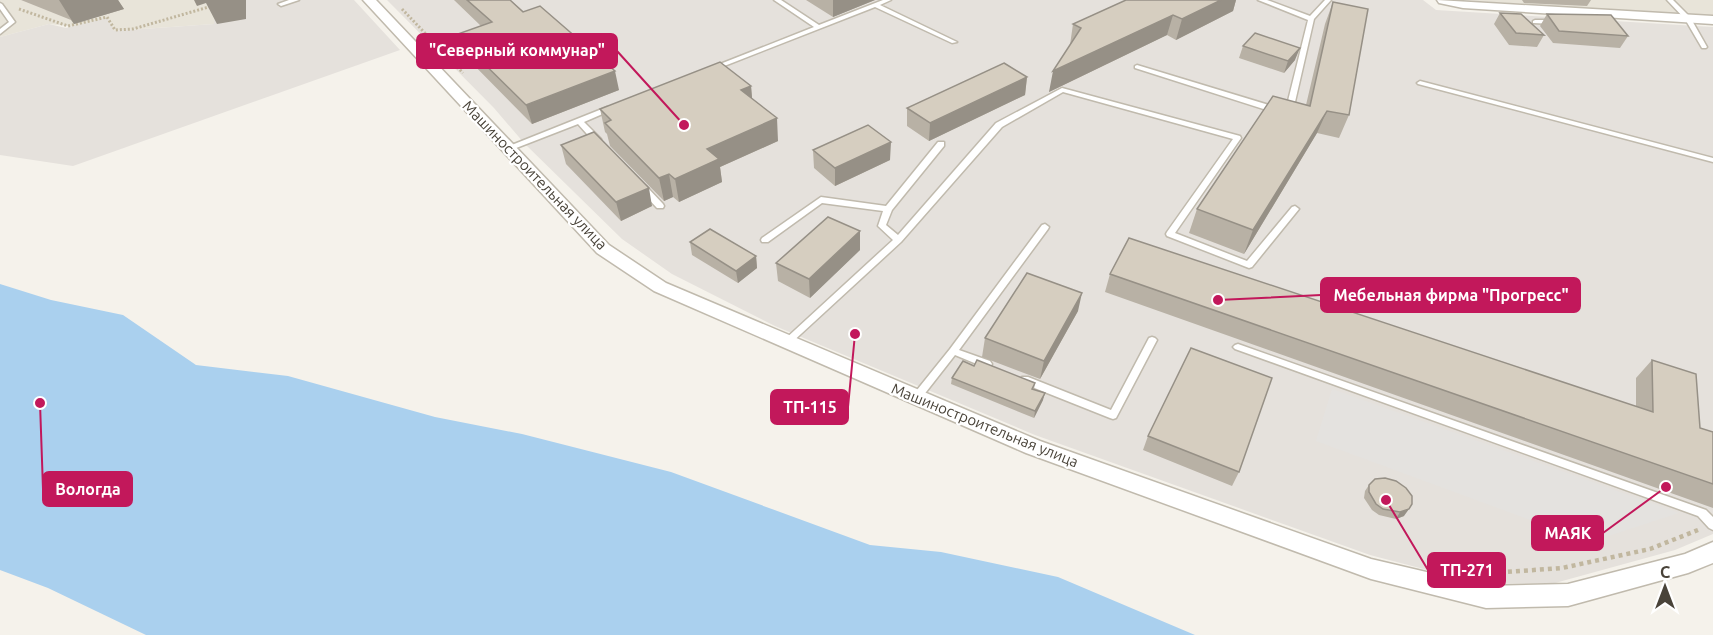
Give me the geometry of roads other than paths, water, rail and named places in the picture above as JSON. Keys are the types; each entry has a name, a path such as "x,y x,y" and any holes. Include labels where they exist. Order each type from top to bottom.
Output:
{"street":[{"name":"Машиностроительная улица","path":"369,0 603,249 660,287 1033,447 1371,569 1486,597 1568,595 1688,562 1713,552"},
{"path":"1443,0 1463,4 1713,20"}],"lane":[{"path":"281,4 296,0"},
{"path":"777,0 818,27"},
{"path":"701,73 888,0"},
{"path":"1261,0 1311,19"},
{"path":"1137,67 1289,113 1311,19 1328,0"},
{"path":"1670,0 1688,18 1704,47"},
{"path":"0,5 12,22 0,32"},
{"path":"875,5 954,42"},
{"path":"1535,22 1563,23 1551,10"},
{"path":"1420,83 1683,154 1713,160"},
{"path":"786,343 898,240 999,124 1062,90 1237,138 1170,234 1249,265 1295,209"},
{"path":"508,148 618,106"},
{"path":"579,121 603,146"},
{"path":"898,240 882,226 888,209 941,144"},
{"path":"636,180 660,206"},
{"path":"765,240 821,200 888,209"},
{"path":"916,398 1045,227"},
{"path":"1017,376 1113,415 1152,340"},
{"path":"1238,347 1702,513 1713,524"},
{"path":"953,351 996,368"}],"water":[{"path":"0,284 51,300 123,315 196,365 288,376 435,417 522,434 671,472 870,545 941,552 1058,577 1195,635 146,635 48,588 0,570"}],"place":[{"name":"\"Северный коммунар\"","path":"684,125"},
{"name":"Мебельная фирма \"Прогресс\"","path":"1218,300"},
{"name":"ТП-115","path":"855,334"},
{"name":"Вологда","path":"40,403"},
{"name":"МАЯК","path":"1666,487"},
{"name":"ТП-271","path":"1386,500"}]}
